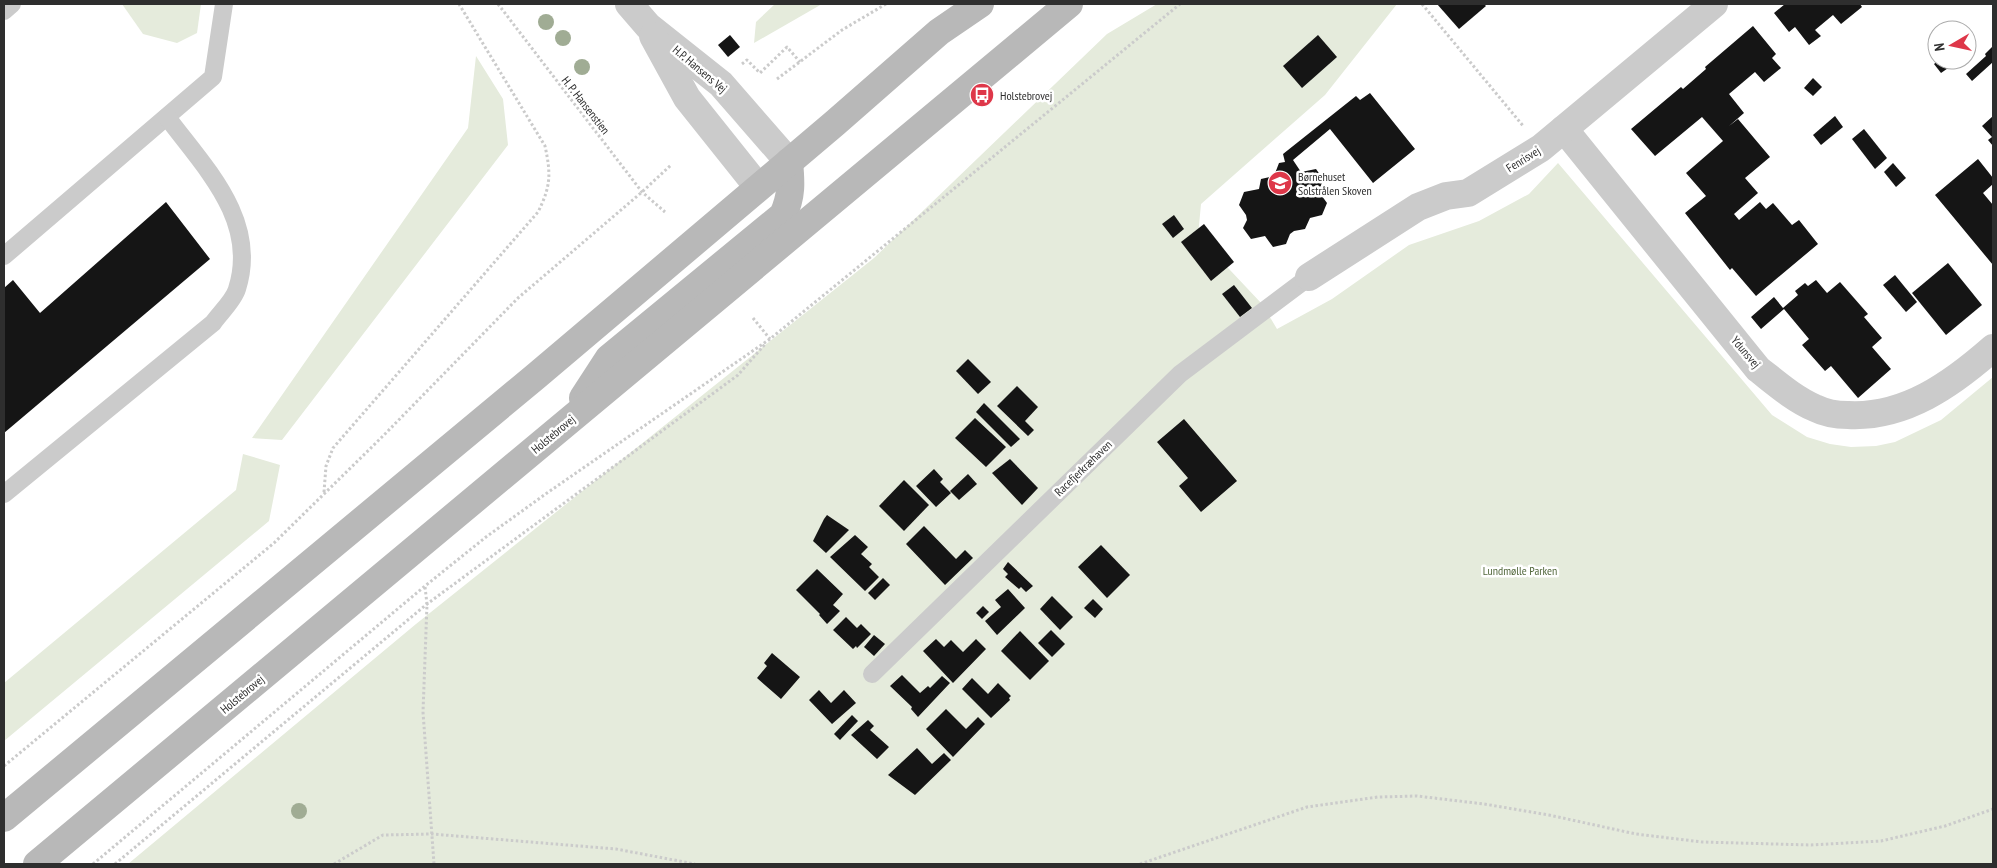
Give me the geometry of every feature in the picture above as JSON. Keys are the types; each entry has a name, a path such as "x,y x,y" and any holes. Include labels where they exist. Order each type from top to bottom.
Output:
{"main road":[{"path":"4,818 542,371 939,32 980,4"},
{"name":"Holstebrovej","path":"37,864 817,213 985,76 1068,4"},
{"path":"568,422 609,358 783,215 789,203 792,188 789,162"},
{"path":"758,187 789,203 817,213"}],"street":[{"name":"H.P. Hansens Vej","path":"629,4 648,26 721,84 789,162"},
{"name":"Fenrisvej","path":"1309,277 1418,207 1446,196 1468,193 1541,148 1714,4"},
{"name":"H.P. Hansens Vej","path":"648,26 687,98 758,187"},
{"name":"Ydunsvej","path":"1564,129 1758,369 1784,389 1815,408 1838,415 1867,416 1904,408 1932,394 1993,348"}],"lane":[{"path":"4,11 12,4"},
{"path":"4,256 213,77 224,4"},
{"path":"4,494 213,323 237,290 243,256 238,226 227,198 167,117"},
{"name":"Racefjerkræhaven","path":"872,674 1180,374 1309,277"}],"path":[{"path":"324,493 326,466 333,448 538,212 548,191 550,167 545,146 459,4"},
{"name":"H. P. Hansenstien","path":"498,4 642,192 665,212"},
{"path":"777,79 842,30 886,4"},
{"path":"93,864 486,537 770,339 1180,4"},
{"path":"1422,4 1541,148"},
{"path":"760,73 787,47 800,62"},
{"path":"4,766 274,543 384,436 518,298 671,166"},
{"path":"752,318 770,339"},
{"path":"115,864 427,604 738,375 770,339"},
{"path":"425,586 427,604 423,712 434,864"},
{"path":"1140,864 1307,807 1378,797 1417,796 1484,804 1549,815 1636,834 1702,842 1811,845 1881,841 1945,826 1993,810"},
{"path":"334,864 382,835 432,834 616,849 695,864"}],"green space":[{"path":"122,4 201,4 197,33 177,43 143,34"},
{"path":"775,4 822,4 754,43 756,22"},
{"name":"Lundmølle Parken","path":"1157,4 1397,4 1325,95 1201,204 1198,236 1262,304 1277,329 1332,299 1409,245 1479,221 1529,194 1558,163 1772,415 1807,437 1830,444 1851,447 1876,446 1895,442 1941,420 1993,377 1993,864 128,864 416,624 874,258 1107,34"},
{"path":"476,56 503,99 508,145 282,440 252,438 468,128"},
{"path":"243,454 280,465 269,521 4,741 4,683 236,490"}],"building":[{"path":"1437,4 1484,4 1486,6 1459,29"},
{"path":"1785,4 1860,4 1862,7 1841,24 1833,15 1815,30 1821,36 1809,45 1795,27 1789,32 1774,13"},
{"path":"1753,26 1776,54 1772,58 1781,68 1764,82 1755,72 1729,94 1744,113 1729,126 1738,119 1770,157 1745,178 1758,193 1734,214 1739,220 1760,202 1766,209 1773,203 1792,225 1799,220 1818,244 1756,296 1732,268 1730,270 1685,213 1706,196 1686,173 1723,141 1702,117 1655,156 1631,129 1681,87 1683,89 1706,69 1705,67"},
{"path":"730,35 740,47 728,57 718,45"},
{"path":"1318,35 1337,57 1302,88 1283,66"},
{"path":"1993,46 1993,62 1972,81 1966,74 1970,70 1977,70 1977,64 1986,56 1985,54"},
{"path":"1813,78 1822,87 1813,96 1804,88"},
{"path":"1370,93 1415,149 1373,183 1330,129 1293,160 1301,172 1316,169 1323,179 1319,192 1327,203 1322,215 1310,218 1305,229 1294,231 1290,234 1286,244 1273,247 1265,236 1251,239 1243,228 1247,220 1239,205 1244,192 1259,189 1261,179 1274,176 1279,163 1285,162 1283,154 1356,96 1360,100"},
{"path":"1835,116 1843,127 1821,145 1813,135"},
{"path":"1993,116 1993,146 1988,140 1992,137 1982,126"},
{"path":"1864,129 1887,158 1875,169 1852,139"},
{"path":"1978,159 1993,178 1993,184 1983,193 1993,205 1993,265 1935,195"},
{"path":"1893,163 1906,178 1896,187 1884,172"},
{"path":"166,202 210,259 4,433 4,288 13,280 40,313"},
{"path":"1174,215 1184,229 1173,238 1162,224"},
{"path":"1204,224 1234,262 1211,281 1181,242"},
{"path":"1948,263 1982,305 1946,335 1912,293"},
{"path":"1895,275 1917,302 1906,312 1883,285"},
{"path":"1816,280 1827,293 1840,282 1868,314 1864,317 1882,338 1872,347 1891,369 1858,398 1831,366 1825,371 1802,345 1809,339 1784,309 1761,329 1751,317 1774,297 1783,308 1798,295 1795,291 1805,283 1808,286"},
{"path":"1234,285 1252,308 1240,317 1222,294"},
{"path":"968,359 991,382 978,394 956,371"},
{"path":"1017,386 1038,407 1025,421 1034,430 1028,436 997,406"},
{"path":"984,403 1020,439 1011,447 976,412"},
{"path":"975,418 1006,447 986,467 955,438"},
{"path":"1184,419 1237,481 1201,512 1179,486 1188,478 1157,442"},
{"path":"1010,459 1038,488 1022,505 992,473"},
{"path":"934,469 943,479 940,482 951,493 936,507 916,486"},
{"path":"968,474 977,484 959,500 950,491"},
{"path":"904,480 929,505 904,531 879,506"},
{"path":"827,515 849,530 826,553 813,541"},
{"path":"924,526 956,559 965,550 973,558 945,585 906,544"},
{"path":"855,535 868,547 861,554 872,564 869,567 879,577 865,591 830,557"},
{"path":"1101,545 1130,575 1107,598 1078,567"},
{"path":"1008,562 1033,586 1026,592 1021,587 1019,589 1005,577 1008,574 1003,569"},
{"path":"817,569 843,594 833,605 840,611 827,624 820,614 796,590"},
{"path":"883,578 890,585 875,600 868,593"},
{"path":"1008,589 1025,608 997,635 985,621 1001,607 995,600"},
{"path":"1052,596 1073,617 1060,630 1040,609"},
{"path":"1093,599 1103,609 1095,618 1084,608"},
{"path":"983,606 989,612 982,619 976,613"},
{"path":"846,617 857,628 861,624 871,634 857,648 856,646 853,649 833,630"},
{"path":"1051,630 1065,644 1052,657 1038,643"},
{"path":"1020,631 1049,661 1030,680 1001,651"},
{"path":"874,635 885,644 874,656 864,647"},
{"path":"936,639 944,647 951,640 963,652 976,639 986,649 953,683 923,651"},
{"path":"772,653 800,677 781,699 757,678 767,666 764,663"},
{"path":"902,675 920,693 928,686 930,688 942,676 950,683 918,717 911,709 912,707 890,686"},
{"path":"972,678 988,694 998,683 1011,696 1010,700 991,718 962,689"},
{"path":"819,690 831,703 844,690 856,703 832,724 809,700"},
{"path":"946,709 966,729 978,717 985,724 953,757 926,729"},
{"path":"852,715 858,721 840,740 834,734"},
{"path":"868,720 874,726 870,730 889,747 877,759 851,735"},
{"path":"917,748 932,764 944,753 951,760 915,795 888,775"}],"place":[{"name":"Holstebrovej","path":"982,95"},
{"name":"Børnehuset Solstrålen Skoven","path":"1280,183"}]}
